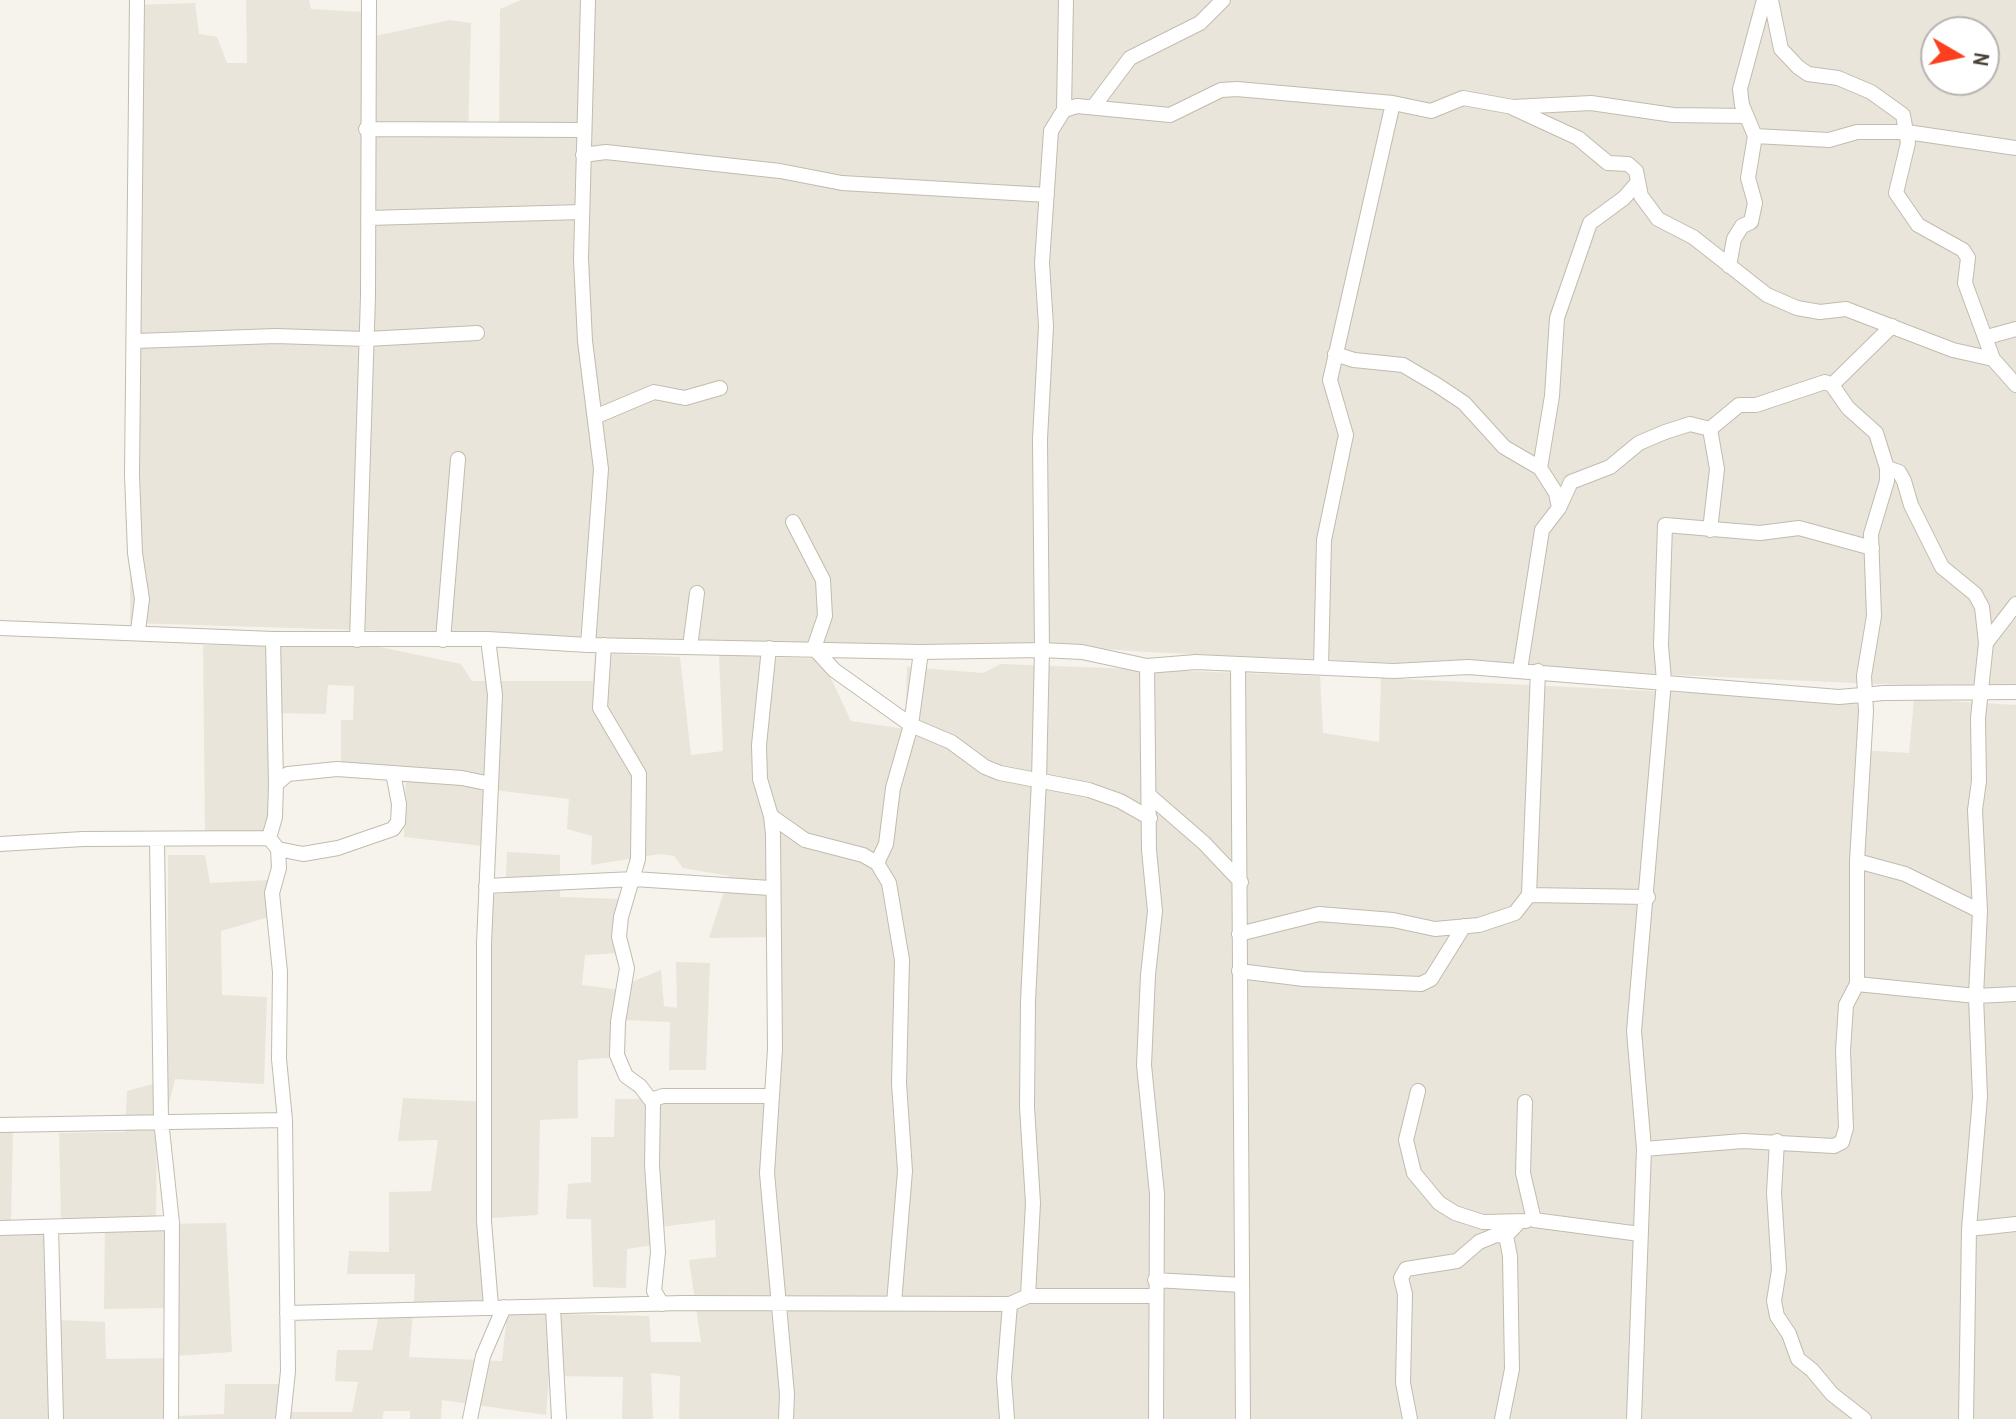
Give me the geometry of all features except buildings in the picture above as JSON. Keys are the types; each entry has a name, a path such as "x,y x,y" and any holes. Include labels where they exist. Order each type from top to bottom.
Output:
{"street":[{"path":"137,0 136,341 132,475 135,553 142,599 138,631"},
{"path":"357,640 367,339 369,0"},
{"path":"588,0 582,212 585,341 597,416 601,507 588,645"},
{"path":"1028,1296 1033,1203 1027,1107 1028,1001 1042,650 1040,439 1046,326 1042,263 1051,131 1064,110 1066,0"},
{"path":"1094,106 1130,58 1200,23 1223,0"},
{"path":"1729,266 1734,239 1742,226 1751,222 1755,203 1748,178 1755,136 1746,116 1740,89 1764,0"},
{"path":"1771,0 1781,49 1798,67 1808,74 1838,78 1885,99 1903,115 1907,154 1896,193 1918,225 1963,250 1968,258 1965,283 1993,359 2016,385"},
{"path":"1064,110 1094,106 1170,115 1221,90 1237,89 1393,103 1431,111 1463,98 1513,107 1591,103 1673,115 1746,116"},
{"path":"1321,667 1326,514 1346,435 1330,380 1393,103"},
{"path":"1513,107 1578,138 1608,163 1628,164 1636,171 1641,196 1658,219 1693,237 1767,295 1797,308 1820,312 1846,309 1953,350 1993,359"},
{"path":"366,129 584,130"},
{"path":"1755,136 1829,140 1857,132 1907,132 2016,148"},
{"path":"583,155 606,152 780,171 842,183 1047,195"},
{"path":"1540,468 1552,396 1557,318 1590,223 1624,198 1637,183"},
{"path":"368,218 582,212"},
{"path":"1832,385 1892,326"},
{"path":"1987,337 2016,329"},
{"path":"136,341 276,336 367,339 477,333"},
{"path":"1335,354 1354,360 1403,365 1464,403 1504,447 1540,468 1556,493 1559,508"},
{"path":"1644,1149 1777,1141 1834,1146 1842,1142 1846,1128 1841,1078 1846,1005 1857,984 1857,861 1866,694 1865,657 1874,616 1871,534 1887,481 1887,468 1876,433 1848,408 1832,385 1825,382 1756,405 1739,405 1710,429"},
{"path":"597,416 654,392 685,398 720,388"},
{"path":"1520,670 1542,530 1559,508 1571,482 1610,467 1639,443 1690,424 1710,429"},
{"path":"1710,429 1717,469 1710,530"},
{"path":"443,640 458,459"},
{"path":"1887,468 1899,472 1911,505 1942,567 1975,594 1982,607 1986,643 1980,693 1975,810 1980,911 1976,996 1980,1097 1969,1229 1966,1419"},
{"path":"793,522 823,580 825,616 814,648"},
{"path":"1634,1419 1644,1149 1642,1087 1634,1049 1664,681 1661,645 1665,525 1760,533 1799,528 1872,548"},
{"path":"690,647 697,593"},
{"path":"1986,643 2016,604"},
{"path":"0,628 138,631 273,639 488,639 588,645 921,652 1042,650 1082,652 1147,666 1196,662 1520,670 1839,697 2016,692"},
{"path":"273,639 274,843 279,868 272,893 280,972 279,1059 285,1120 287,1313 283,1419"},
{"path":"470,1419 497,1307 484,1221 486,886 495,695 488,639"},
{"path":"604,645 600,708 639,774 638,859 621,917 619,937 627,968 618,1022 617,1055 626,1076 640,1086 653,1103"},
{"path":"769,648 759,745 760,779 771,816 775,1049 767,1173 786,1419"},
{"path":"814,648 834,670 911,725 951,742 1000,773 1089,790 1120,801 1150,818"},
{"path":"877,863 886,844 893,788 911,725 921,652"},
{"path":"1238,664 1243,1419"},
{"path":"1147,666 1155,911 1148,975 1144,1065 1157,1194 1154,1296 1156,1419"},
{"path":"1239,934 1319,914 1393,920 1435,929 1496,921 1515,913 1529,895 1538,671"},
{"path":"276,784 288,774 337,769 491,784"},
{"path":"0,844 83,839 274,843 303,854 338,848 393,829 398,822 399,804 393,773"},
{"path":"1151,797 1204,843 1241,882"},
{"path":"771,816 805,840 863,855 877,863 889,883 902,960 899,1083 905,1171 894,1303"},
{"path":"157,840 161,1120 172,1223 171,1419"},
{"path":"1857,861 1905,874 1980,911"},
{"path":"486,886 634,879 770,888"},
{"path":"1529,895 1648,897"},
{"path":"1239,971 1304,979 1421,984 1431,979 1464,926"},
{"path":"1857,984 1976,996 2016,994"},
{"path":"1418,1091 1408,1121 1406,1140 1414,1173 1439,1203 1455,1213 1483,1222 1527,1220 1640,1234"},
{"path":"662,1304 654,1291 658,1252 652,1165 654,1099 663,1096 772,1096"},
{"path":"1525,1102 1523,1173 1527,1220"},
{"path":"0,1125 285,1120"},
{"path":"1777,1141 1774,1193 1779,1270 1774,1301 1777,1316 1789,1334 1798,1359 1848,1409 1864,1419"},
{"path":"1410,1419 1403,1383 1405,1294 1401,1278 1406,1269 1457,1261 1479,1242 1496,1235 1506,1236 1527,1220"},
{"path":"0,1228 172,1223"},
{"path":"1969,1229 2016,1224"},
{"path":"51,1227 56,1419"},
{"path":"1502,1419 1512,1369 1510,1256 1506,1236"},
{"path":"1155,1280 1242,1285"},
{"path":"287,1313 662,1304 1010,1304 1028,1296 1154,1296"},
{"path":"1007,1419 1004,1378 1010,1304"},
{"path":"553,1308 559,1419"}],"shaded area":[{"path":"246,0 309,0 311,9 362,12 365,38 450,20 471,23 468,137 499,136 500,9 521,0 2016,0 2016,690 1146,652 1027,643 947,648 130,623 130,5 195,3 199,34 217,37 227,63 247,63"},
{"path":"203,645 380,647 461,664 472,681 593,681 595,653 680,657 691,755 723,751 719,655 822,659 851,721 905,729 907,667 983,673 1001,664 1320,676 1323,733 1379,742 1381,678 1862,701 1861,750 1909,753 1914,699 2016,705 2016,1419 679,1419 680,1376 651,1373 653,1419 622,1419 623,1377 549,1376 546,1415 442,1400 441,1419 410,1419 410,1411 384,1411 382,1419 0,1419 0,1130 13,1129 11,1221 54,1223 59,1320 105,1322 106,1359 169,1358 168,1308 104,1309 105,1220 61,1221 59,1133 125,1132 127,1091 168,1080 168,855 205,855 210,883 270,880 269,917 221,931 222,995 267,997 264,1084 175,1079 166,1116 157,1117 156,1224 226,1223 232,1352 176,1356 176,1416 224,1414 225,1384 279,1384 280,1412 352,1412 358,1382 335,1381 337,1350 372,1350 381,1303 414,1302 415,1274 347,1274 349,1251 389,1252 389,1192 431,1191 438,1140 398,1141 403,1098 491,1102 492,894 505,894 507,852 560,855 560,897 622,899 619,953 585,955 582,985 614,989 661,970 664,1006 677,1008 676,962 710,963 706,1070 669,1070 670,1022 623,1020 619,1057 578,1060 578,1118 540,1120 538,1215 492,1218 487,1308 413,1312 409,1357 502,1361 507,1313 649,1316 651,1342 701,1342 689,1260 716,1257 715,1220 653,1228 654,1245 627,1249 626,1288 593,1287 591,1219 566,1219 568,1184 591,1182 591,1137 614,1137 615,1099 779,1097 779,937 709,938 729,876 683,868 674,856 660,854 591,865 592,836 567,829 569,799 485,789 483,846 404,837 406,775 341,771 341,720 353,720 354,686 328,685 326,714 269,713 269,835 205,833"}]}
